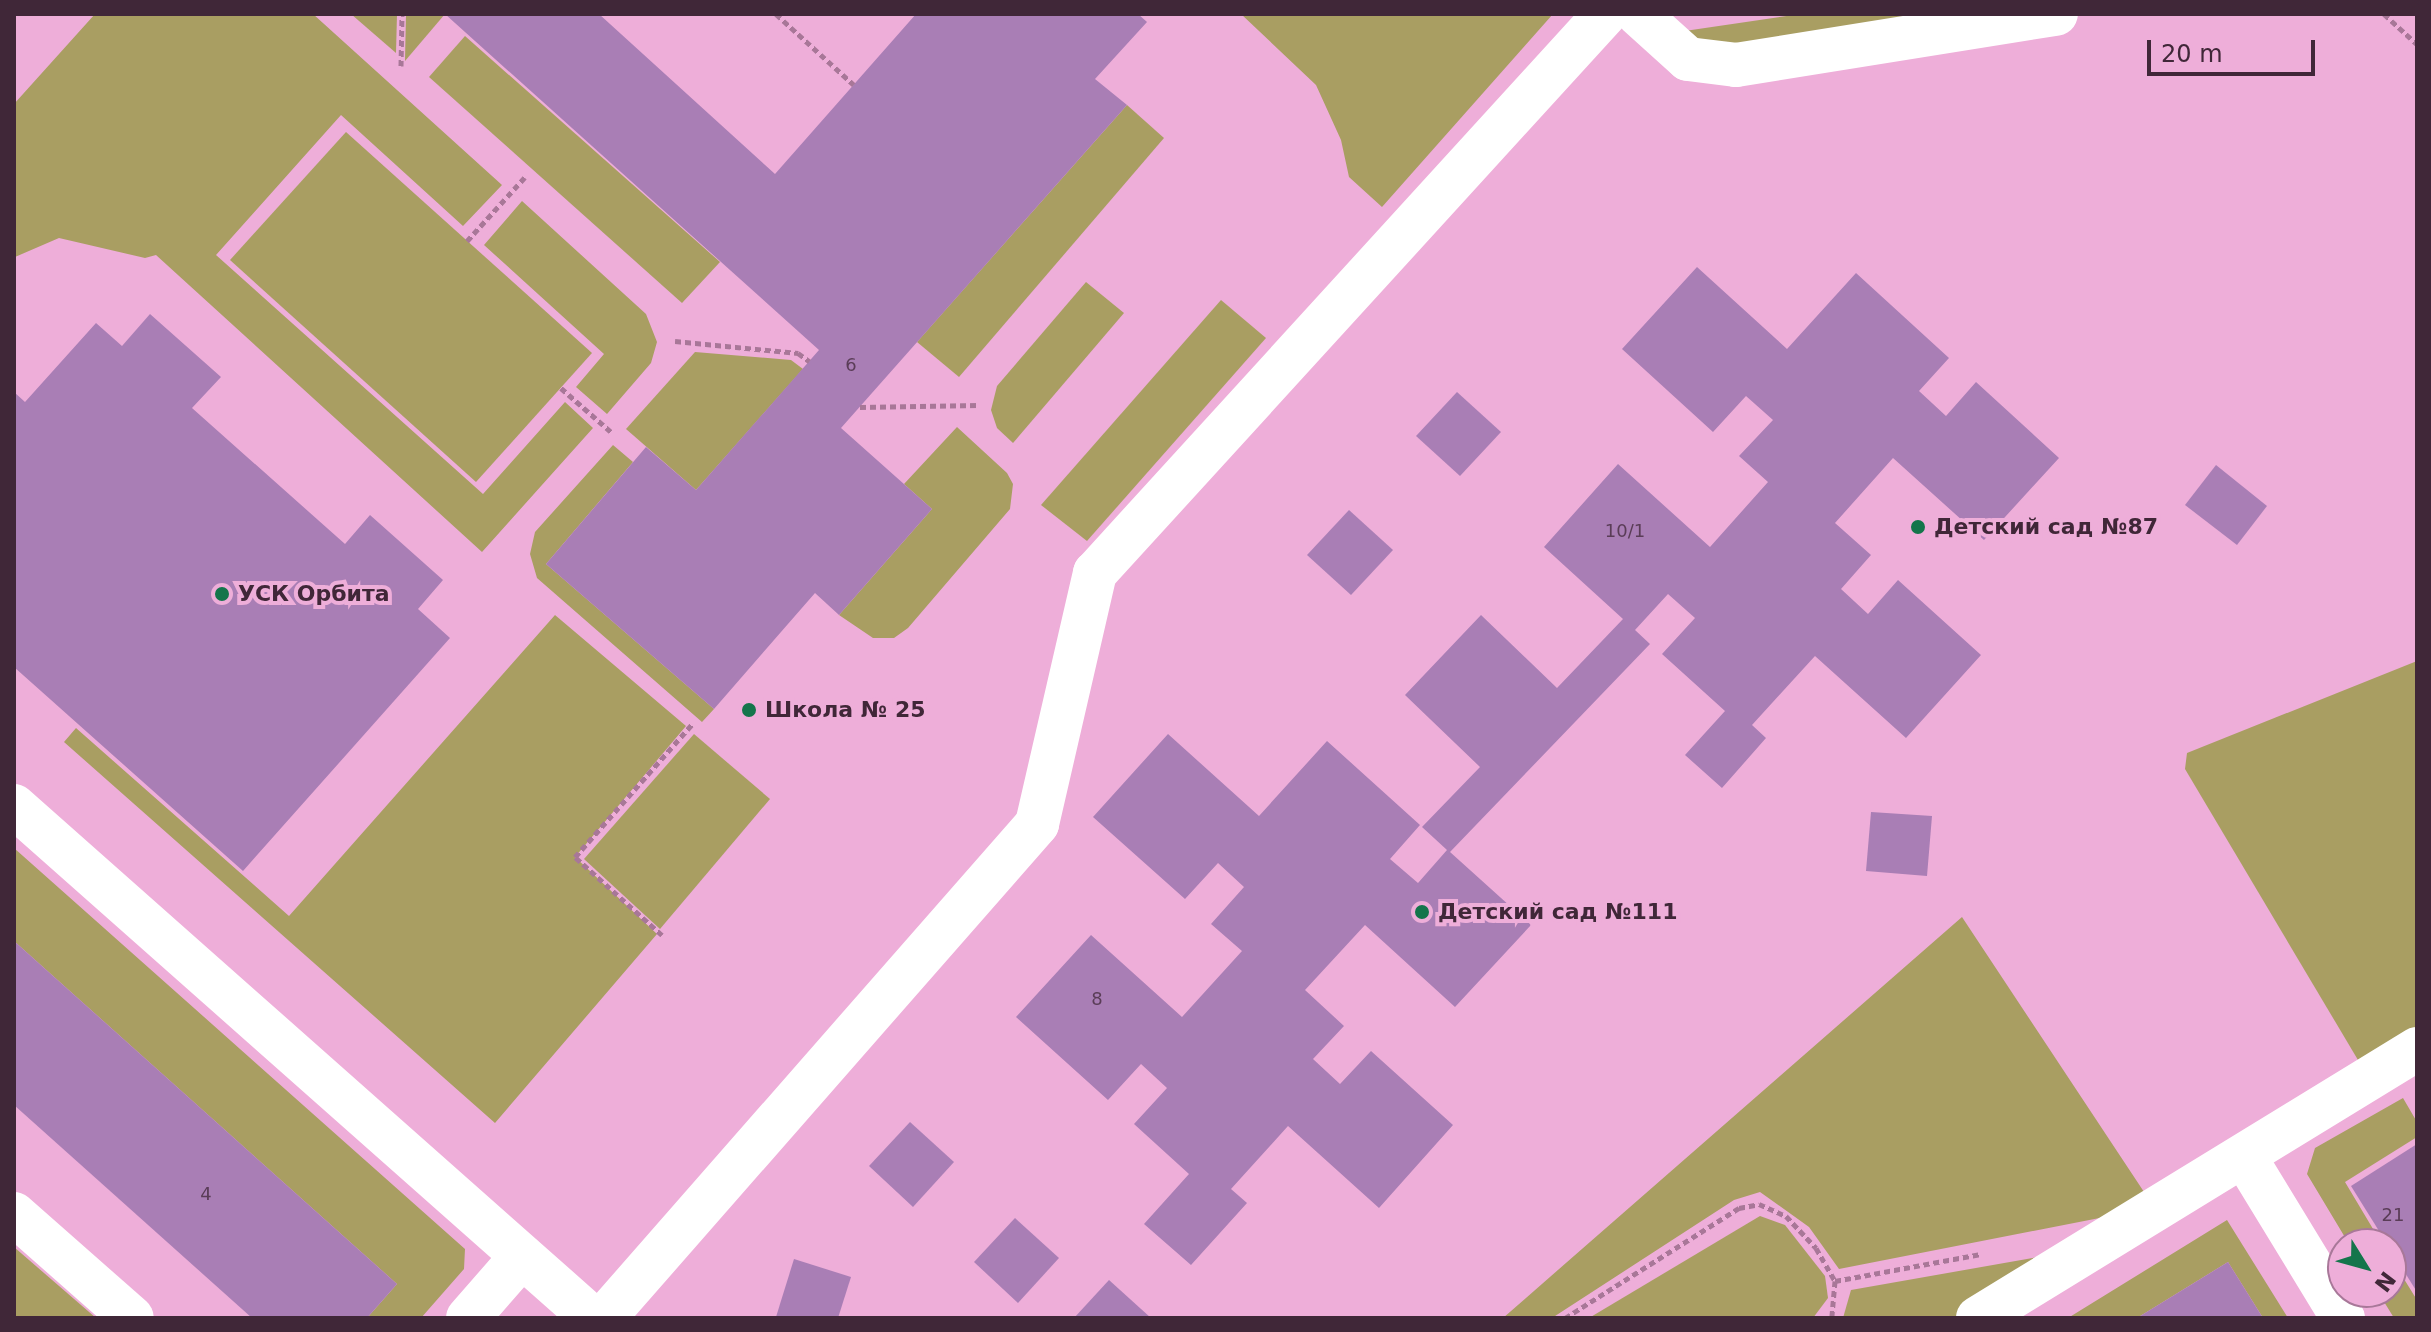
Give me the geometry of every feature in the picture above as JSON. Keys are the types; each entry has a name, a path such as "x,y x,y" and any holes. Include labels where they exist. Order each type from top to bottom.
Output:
{"lane":[{"path":"604,1318 1037,824 1095,573 1605,14"},
{"path":"1638,14 1688,59 1736,65 2056,14"},
{"path":"14,806 592,1318"},
{"path":"1978,1318 2417,1049"},
{"path":"2244,1156 2343,1318"},
{"path":"14,1214 132,1318"},
{"path":"468,1318 522,1256"}],"path":[{"path":"401,66 402,14"},
{"path":"776,14 854,85"},
{"path":"2384,14 2417,44"},
{"path":"467,241 525,177"},
{"path":"675,341 798,353 809,361"},
{"path":"561,388 611,432"},
{"path":"860,407 979,405"},
{"path":"662,935 575,857 693,723"},
{"path":"1565,1318 1739,1208 1759,1204 1786,1216 1816,1248 1835,1281 1832,1318"}],"shaded area":[{"path":"95,14 313,14 502,185 463,226 341,115 216,255 483,494 565,402 593,428 482,552 156,255 145,258 59,238 15,257 14,104"},
{"path":"351,14 397,14 396,53"},
{"path":"406,14 445,14 405,61"},
{"path":"1241,14 1553,14 1382,207 1349,177 1341,140 1316,85"},
{"path":"1800,14 1993,14 1742,55 1671,33"},
{"path":"465,36 720,262 682,303 429,77"},
{"path":"1127,105 1164,138 959,377 917,342"},
{"path":"346,132 592,353 476,482 230,260"},
{"path":"522,201 646,314 657,342 651,363 607,414 576,387 604,354 484,245"},
{"path":"1086,282 1124,313 1013,443 997,428 991,410 997,386"},
{"path":"1221,300 1266,338 1087,541 1041,505"},
{"path":"695,352 791,360 803,369 696,490 626,429"},
{"path":"957,427 1007,473 1013,484 1010,509 908,628 894,638 873,638 839,615 932,509 904,484"},
{"path":"613,445 633,462 546,564 714,709 702,722 537,578 530,554 535,532"},
{"path":"555,615 686,726 575,857 657,934 495,1123 64,742 76,728 289,916"},
{"path":"2417,661 2417,1035 2358,1060 2185,769 2187,753"},
{"path":"694,734 770,799 660,929 584,859"},
{"path":"14,848 465,1249 464,1269 421,1318 367,1318 397,1284 14,941"},
{"path":"1962,917 2150,1201 2125,1213 1839,1269 1809,1227 1760,1192 1734,1200 1552,1318 1503,1318"},
{"path":"2403,1098 2417,1122 2417,1137 2345,1182 2372,1228 2339,1228 2307,1174 2315,1148"},
{"path":"1760,1216 1785,1225 1825,1276 1828,1298 1813,1318 1589,1318"},
{"path":"2227,1220 2288,1318 2263,1318 2228,1262 2137,1318 2068,1318"},
{"path":"14,1247 96,1318 14,1318"},
{"path":"2061,1253 1955,1318 1843,1318 1851,1290"},
{"path":"2407,1284 2417,1300 2417,1318 2394,1318 2388,1308 2407,1308"}],"building":[{"path":"445,14 599,14 775,174 916,14 1138,14 1147,22 1095,79 1127,105 841,428 932,509 839,615 815,593 714,709 546,564 646,447 696,490 819,350"},
{"path":"1697,267 1787,349 1856,273 1949,358 1919,391 1946,416 1976,382 2059,458 1984,540 1893,458 1835,523 1871,555 1841,589 1868,614 1898,580 1981,655 1906,738 1815,656 1752,725 1766,738 1722,788 1685,755 1725,711 1662,654 1695,618 1668,594 1635,630 1650,644 1450,852 1531,925 1455,1007 1365,925 1305,990 1344,1026 1313,1059 1340,1084 1371,1051 1453,1125 1379,1208 1288,1126 1231,1189 1247,1203 1191,1265 1144,1224 1189,1174 1134,1124 1167,1088 1141,1064 1108,1100 1016,1017 1091,935 1182,1017 1242,951 1211,924 1244,887 1218,863 1185,899 1093,817 1168,734 1259,816 1327,741 1420,825 1390,859 1418,883 1447,850 1422,827 1480,767 1405,695 1481,615 1557,688 1623,619 1544,547 1618,464 1710,547 1768,482 1739,456 1773,420 1746,396 1713,432 1622,349"},
{"name":"УСК Орбита","path":"150,314 221,377 192,408 345,544 370,515 443,580 418,609 450,638 243,871 14,667 14,392 25,402 96,323 122,346"},
{"path":"1457,392 1501,432 1460,476 1416,436"},
{"path":"2216,465 2267,506 2237,545 2185,505"},
{"path":"1349,510 1393,550 1351,595 1307,555"},
{"path":"1871,812 1932,816 1927,876 1866,871"},
{"path":"14,941 397,1284 367,1318 252,1318 14,1105"},
{"path":"910,1122 954,1162 913,1207 869,1166"},
{"path":"2417,1144 2417,1292 2407,1276 2407,1228 2377,1228 2351,1186"},
{"path":"1015,1218 1059,1258 1018,1303 974,1262"},
{"path":"794,1259 851,1277 838,1318 776,1317"},
{"path":"2228,1262 2263,1318 2137,1318"},
{"path":"1109,1280 1151,1318 1074,1318"}],"place":[{"name":"Детский сад №87","path":"1918,527"},
{"name":"УСК Орбита","path":"222,594"},
{"name":"Школа № 25","path":"749,710"},
{"name":"Детский сад №111","path":"1422,912"}]}
